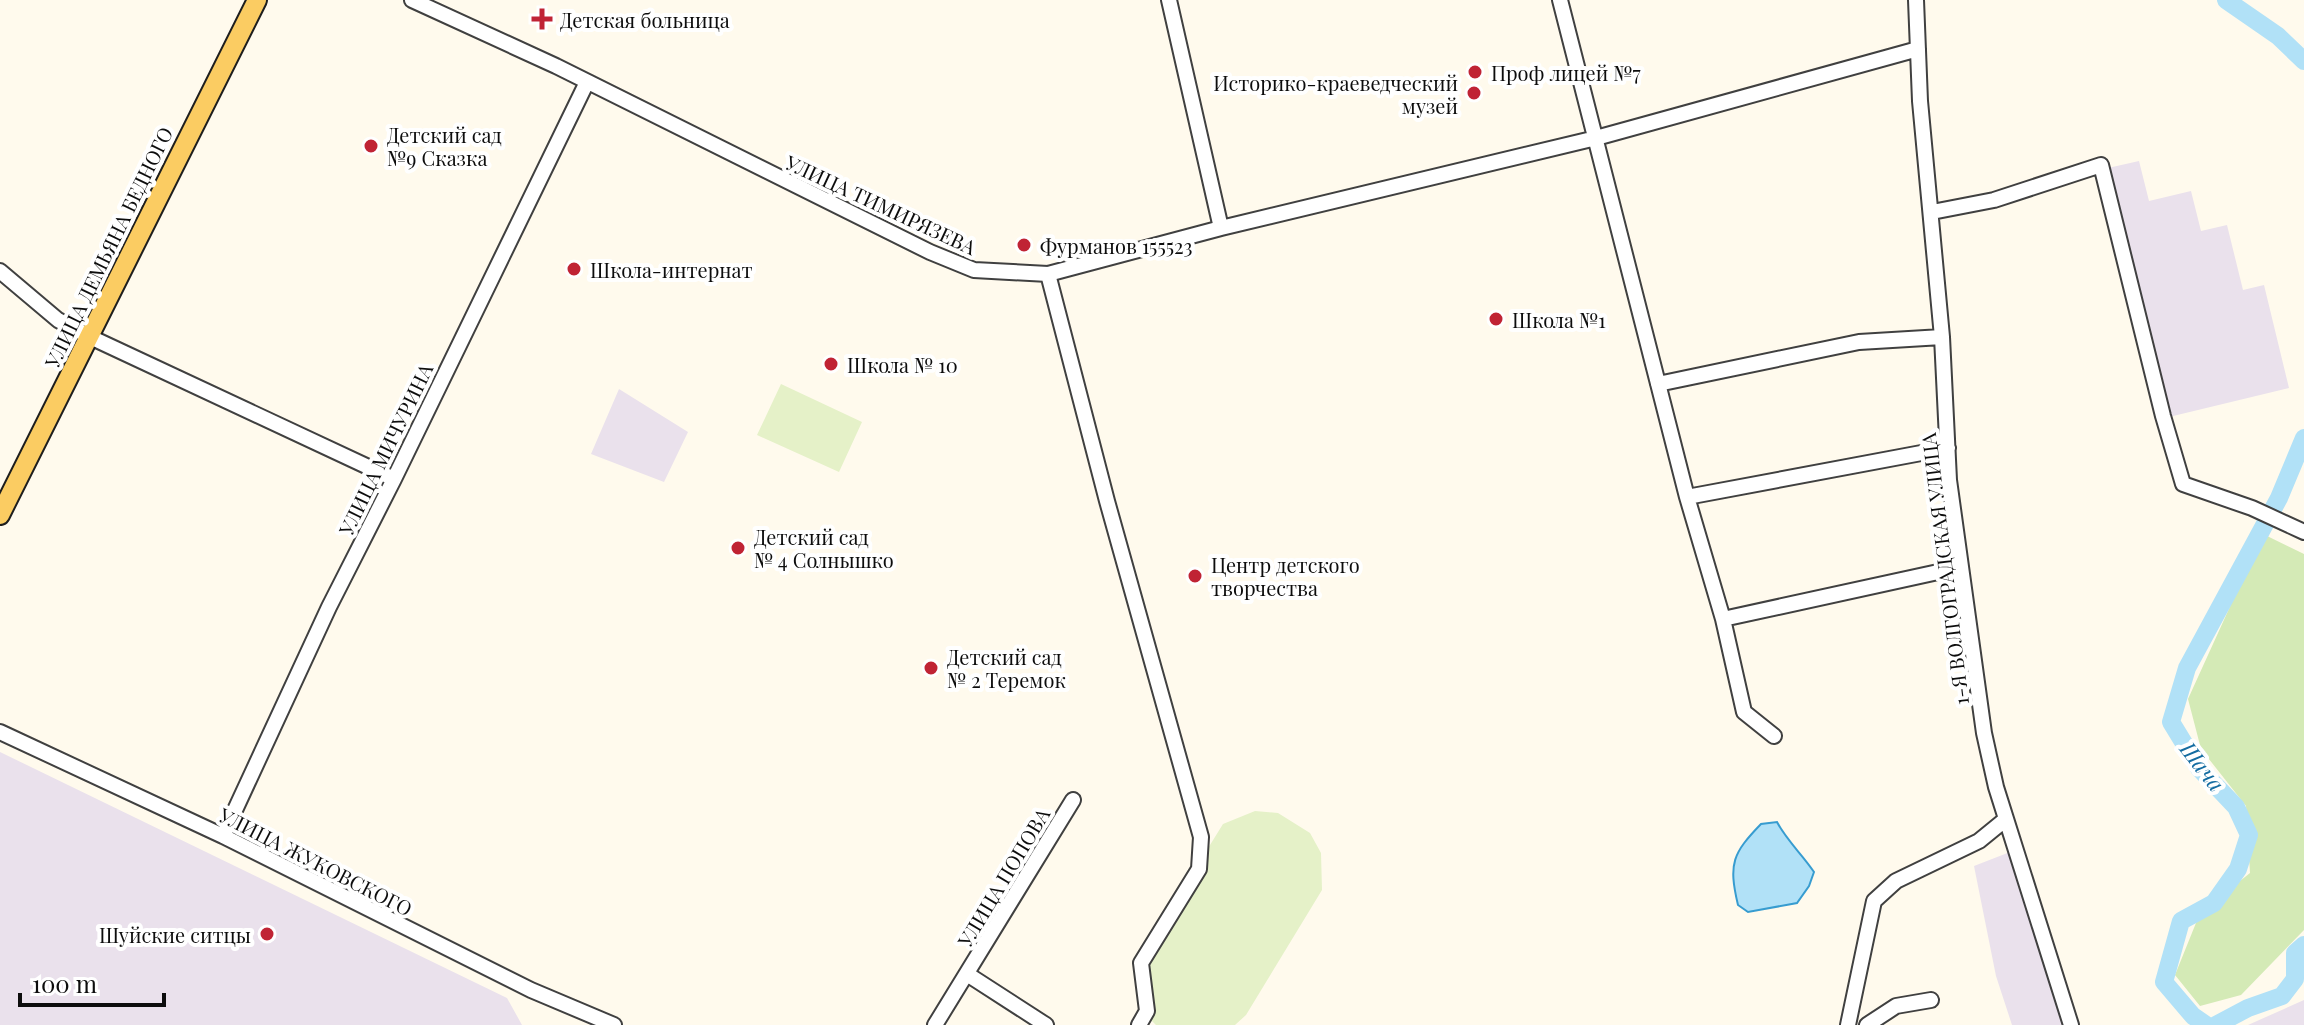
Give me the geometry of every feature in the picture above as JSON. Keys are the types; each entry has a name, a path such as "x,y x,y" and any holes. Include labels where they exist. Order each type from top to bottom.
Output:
{"main road":[{"name":"УЛИЦА ДЕМЬЯНА БЕДНОГО","path":"0,515 257,0"}],"street":[{"name":"УЛИЦА ТИМИРЯЗЕВА","path":"412,0 587,82 930,252 974,270 1048,274 1221,228 1596,138 1918,49"},
{"path":"1169,0 1221,228"},
{"path":"1560,0 1687,497 1723,619 1744,712 1774,736"},
{"name":"1-Я ВОЛГОГРАДСКАЯ УЛИЦА","path":"1916,0 1948,448 1984,733 2006,819 2071,1025"},
{"name":"УЛИЦА МИЧУРИНА","path":"223,836 329,607 587,82"},
{"path":"1932,212 1994,200 2101,165 2163,416 2183,484 2252,508 2304,532"},
{"path":"0,271 58,320 88,336 394,479"},
{"path":"1048,274 1107,501 1201,837 1199,869 1141,963 1147,1011 1139,1025"},
{"path":"1658,384 1859,342 1942,337"},
{"path":"1687,497 1948,448"},
{"path":"1723,619 1961,567"},
{"name":"УЛИЦА ЖУКОВСКОГО","path":"0,732 223,836 531,990 614,1025"},
{"name":"УЛИЦА ПОПОВА","path":"935,1025 1073,800"},
{"path":"1848,1025 1874,901 1896,881 1979,841 2006,819"},
{"name":"УЛИЦА ПОПОВА","path":"967,974 1046,1025"},
{"path":"1867,1025 1896,1006 1931,1000"}],"shaded area":[{"path":"2139,161 2149,201 2191,191 2201,231 2227,225 2243,290 2264,285 2289,388 2169,417 2108,168"},
{"path":"619,389 688,432 664,482 591,454"},
{"path":"0,752 507,998 522,1025 0,1025"},
{"path":"2010,852 2063,1025 2012,1025 1996,976 1974,866"},
{"path":"2304,1000 2304,1025 2248,1025"}],"green space":[{"path":"781,384 862,422 839,472 757,435"},
{"path":"2263,534 2304,554 2304,930 2241,995 2200,1006 2175,975 2200,913 2250,873 2246,806 2201,749 2188,699"},
{"path":"1255,811 1278,813 1310,833 1321,853 1322,890 1246,1015 1235,1025 1156,1025 1142,1011 1137,963 1223,824"}],"water":[{"path":"1777,822 1814,872 1797,903 1748,912 1738,905 1733,879 1735,860 1744,843 1761,824"}],"waterway":[{"name":"Шача","path":"2226,0 2278,36 2304,61"},
{"name":"Шача","path":"2206,1025 2193,1016 2164,982 2181,921 2214,903 2238,869 2249,835 2236,807 2199,768 2171,722 2187,668 2279,498 2304,438"},
{"name":"Шача","path":"2216,1025 2248,1008 2282,996 2295,979 2295,953 2304,945"}],"place":[{"name":"Детская больница","path":"542,19"},
{"name":"Проф лицей №7","path":"1475,72"},
{"name":"Историко-краеведческий музей","path":"1474,93"},
{"name":"Детский сад №9 Сказка","path":"371,146"},
{"name":"Фурманов 155523","path":"1024,245"},
{"name":"Школа-интернат","path":"574,269"},
{"name":"Школа №1","path":"1496,319"},
{"name":"Школа № 10","path":"831,364"},
{"name":"Детский сад № 4 Солнышко","path":"738,548"},
{"name":"Центр детского творчества","path":"1195,576"},
{"name":"Детский сад № 2 Теремок","path":"931,668"},
{"name":"Шуйские ситцы","path":"267,934"}]}
